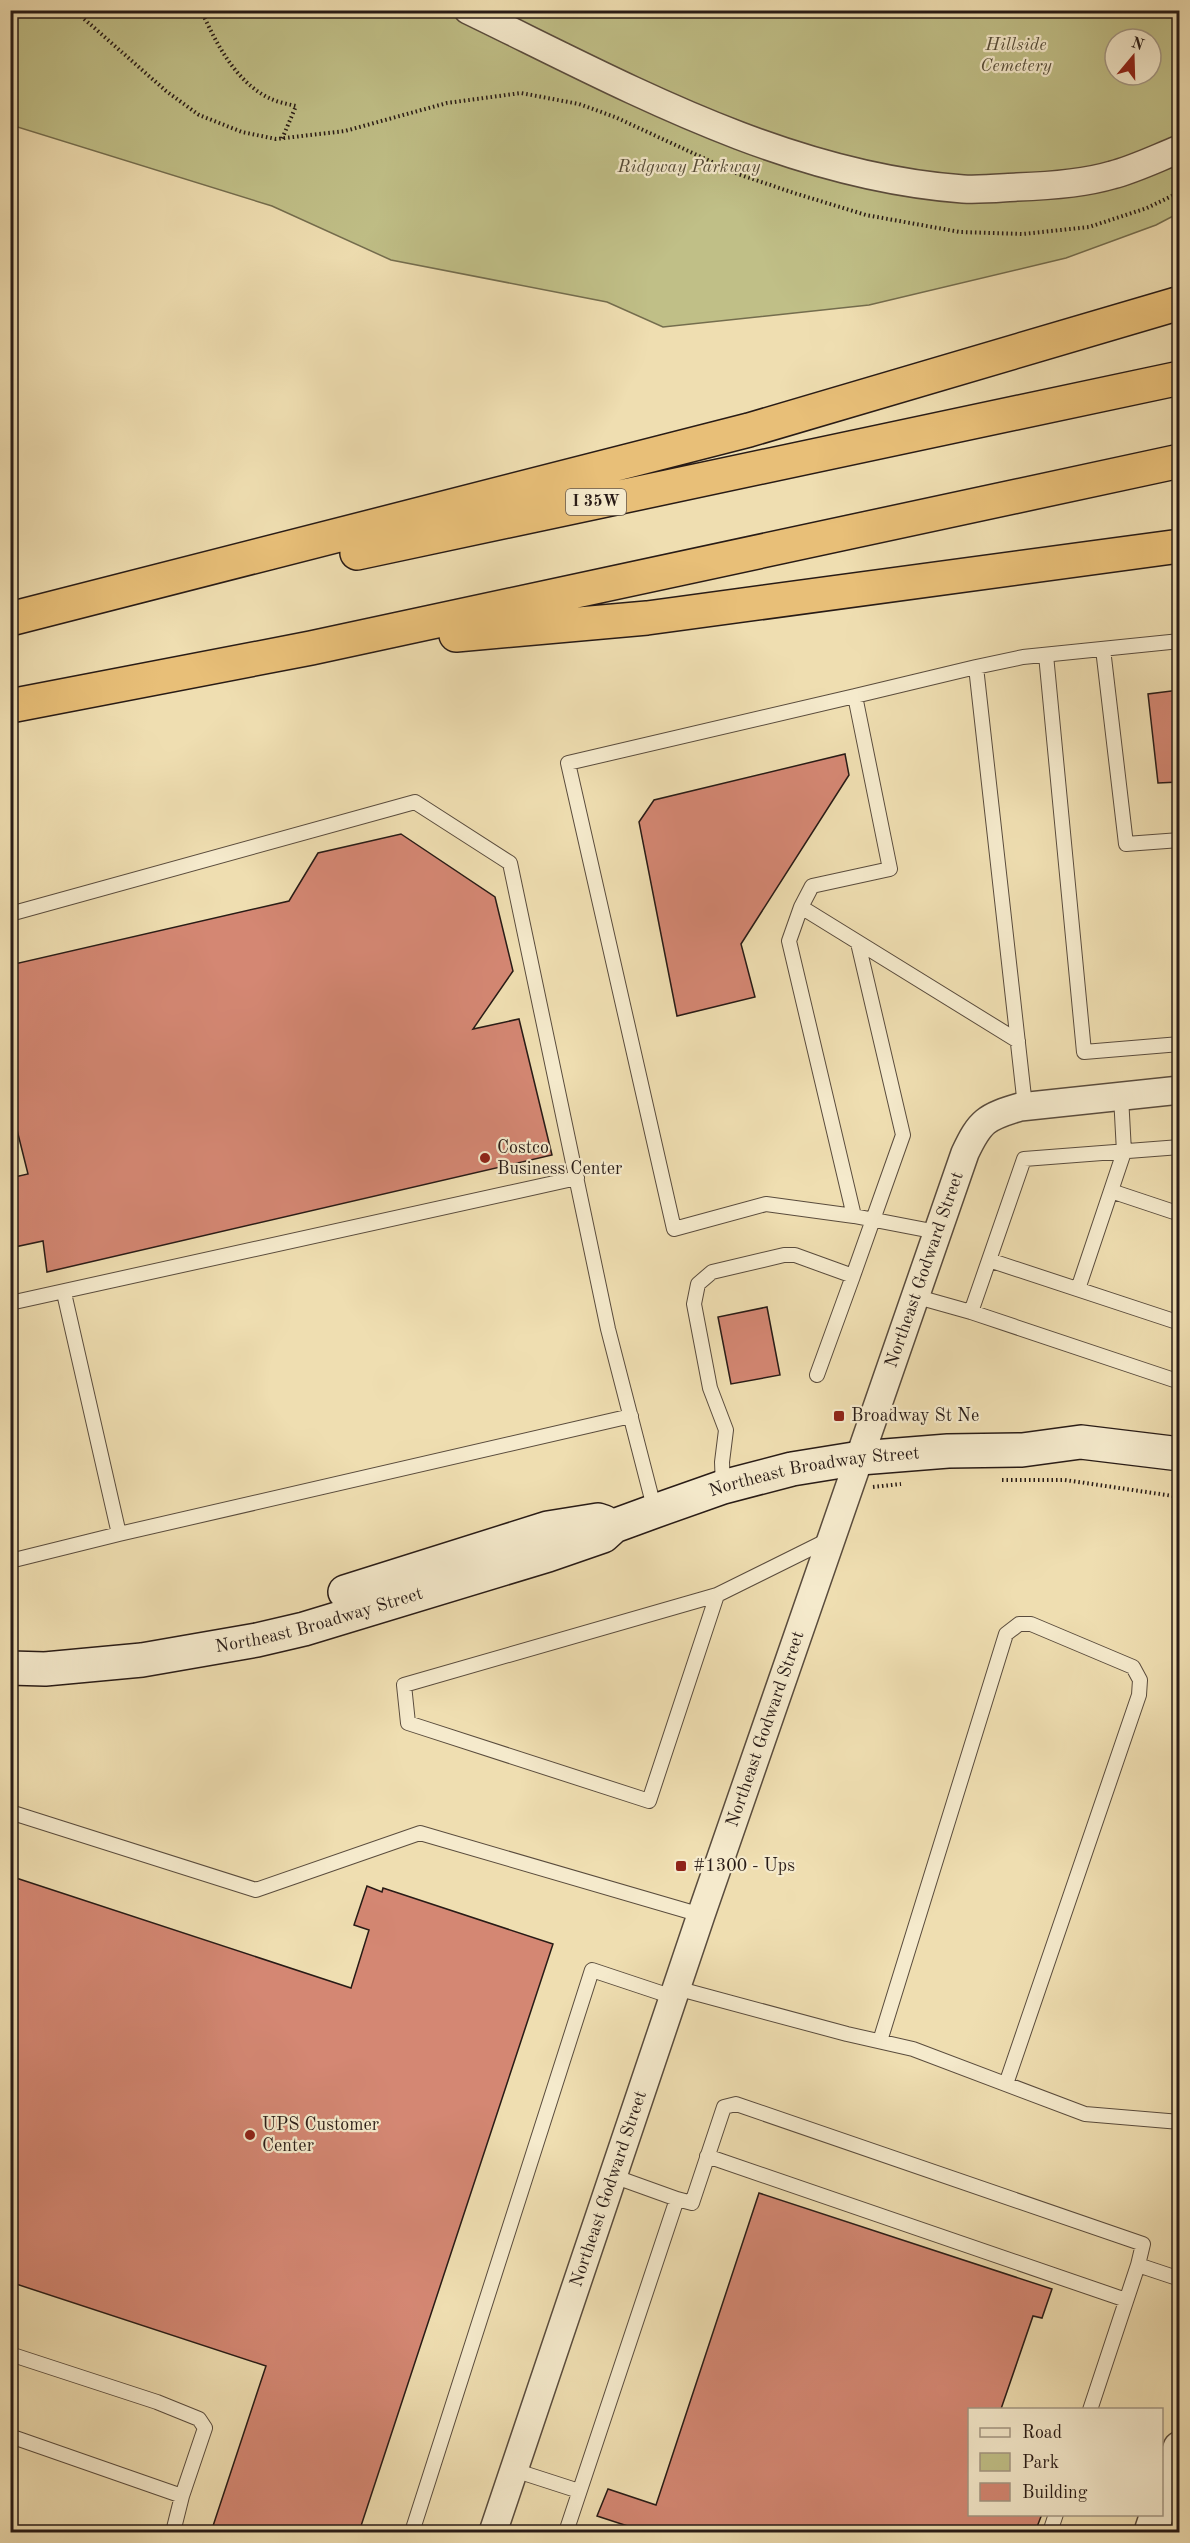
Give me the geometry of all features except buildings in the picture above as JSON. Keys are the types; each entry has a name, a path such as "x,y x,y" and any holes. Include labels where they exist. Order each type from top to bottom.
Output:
{"highway":[{"path":"10,619 738,433 1179,303"},
{"name":"I 35W","path":"10,619 418,541 1179,378"},
{"path":"10,706 311,648 1179,461"},
{"path":"311,648 647,618 1179,546"}],"main road":[{"name":"Northeast Broadway Street","path":"10,1668 45,1669 142,1660 292,1632 570,1547 603,1536 614,1526 723,1487 792,1469 860,1458 948,1451 1022,1450 1081,1442 1179,1454"},
{"name":"Northeast Broadway Street","path":"1022,1450 1068,1461 1179,1476"},
{"name":"Northeast Broadway Street","path":"10,1655 200,1630 295,1608 548,1528 598,1520 614,1526"},
{"path":"1163,2496 1179,2448"},
{"path":"1151,2532 1156,2516"}],"street":[{"path":"468,10 703,123 860,173 965,189 1044,186 1111,176 1179,149"},
{"name":"Northeast Godward Street","path":"493,2532 674,1992 914,1296 973,1135 983,1122 998,1113 1025,1106 1179,1090"}],"lane":[{"path":"937,1232 854,1216 766,1204 674,1229 568,763 1023,657 1179,641"},
{"path":"1102,649 1126,844 1179,840"},
{"path":"1046,655 1084,1052 1179,1044"},
{"path":"976,667 1025,1106"},
{"path":"854,1216 789,941 801,907 812,886 890,869 855,696"},
{"path":"10,914 415,802 510,863 608,1329 655,1511"},
{"path":"801,907 1018,1041"},
{"path":"817,1376 903,1135 858,943"},
{"path":"1078,1289 1124,1152 1121,1096"},
{"path":"970,1312 1024,1159 1179,1147"},
{"path":"10,1303 64,1293 577,1178"},
{"path":"1111,1191 1179,1214"},
{"path":"723,1487 722,1462 726,1430 710,1388 696,1315 694,1294 698,1284 712,1272 784,1255 795,1255 853,1276"},
{"path":"989,1260 1179,1323"},
{"path":"64,1293 119,1534"},
{"path":"914,1296 970,1312 1179,1382"},
{"path":"10,1561 631,1416"},
{"path":"717,1595 649,1801 408,1724 404,1685 717,1595 830,1539"},
{"path":"880,2042 1006,1634 1019,1624 1031,1624 1133,1667 1140,1680 1139,1695 1006,2084"},
{"path":"10,1812 256,1890 420,1833 701,1915"},
{"path":"412,2532 592,1970 913,2049 1084,2115 1179,2122"},
{"path":"613,2176 692,2203 724,2107 736,2104 1143,2244 1090,2408"},
{"path":"707,2156 1126,2300"},
{"path":"566,2532 677,2199"},
{"path":"1138,2265 1179,2279"},
{"path":"10,2354 157,2402 199,2419 206,2428 182,2496 173,2532"},
{"path":"10,2436 182,2496"},
{"path":"514,2470 579,2491"},
{"path":"1050,2532 1055,2516"}],"path":[{"path":"74,10 166,92 199,115 242,132 282,139 345,131 447,104 521,93 579,104 615,117 738,174 794,193 866,215 960,232 1023,234 1089,227 1147,208 1179,192"},
{"path":"201,10 223,52 241,78 269,98 296,106 282,139"}],"green space":[{"name":"Ridgway Parkway","path":"10,11 1179,11 1179,213 1156,225 1066,258 869,305 663,327 607,302 391,260 272,206 11,125"}],"place":[{"name":"Costco Business Center","path":"485,1158"},
{"name":"Broadway St Ne","path":"839,1416"},
{"name":"#1300 - Ups","path":"681,1866"},
{"name":"UPS Customer Center","path":"250,2135"}],"park label":[{"name":"Hillside Cemetery","path":"1016,55"}]}
